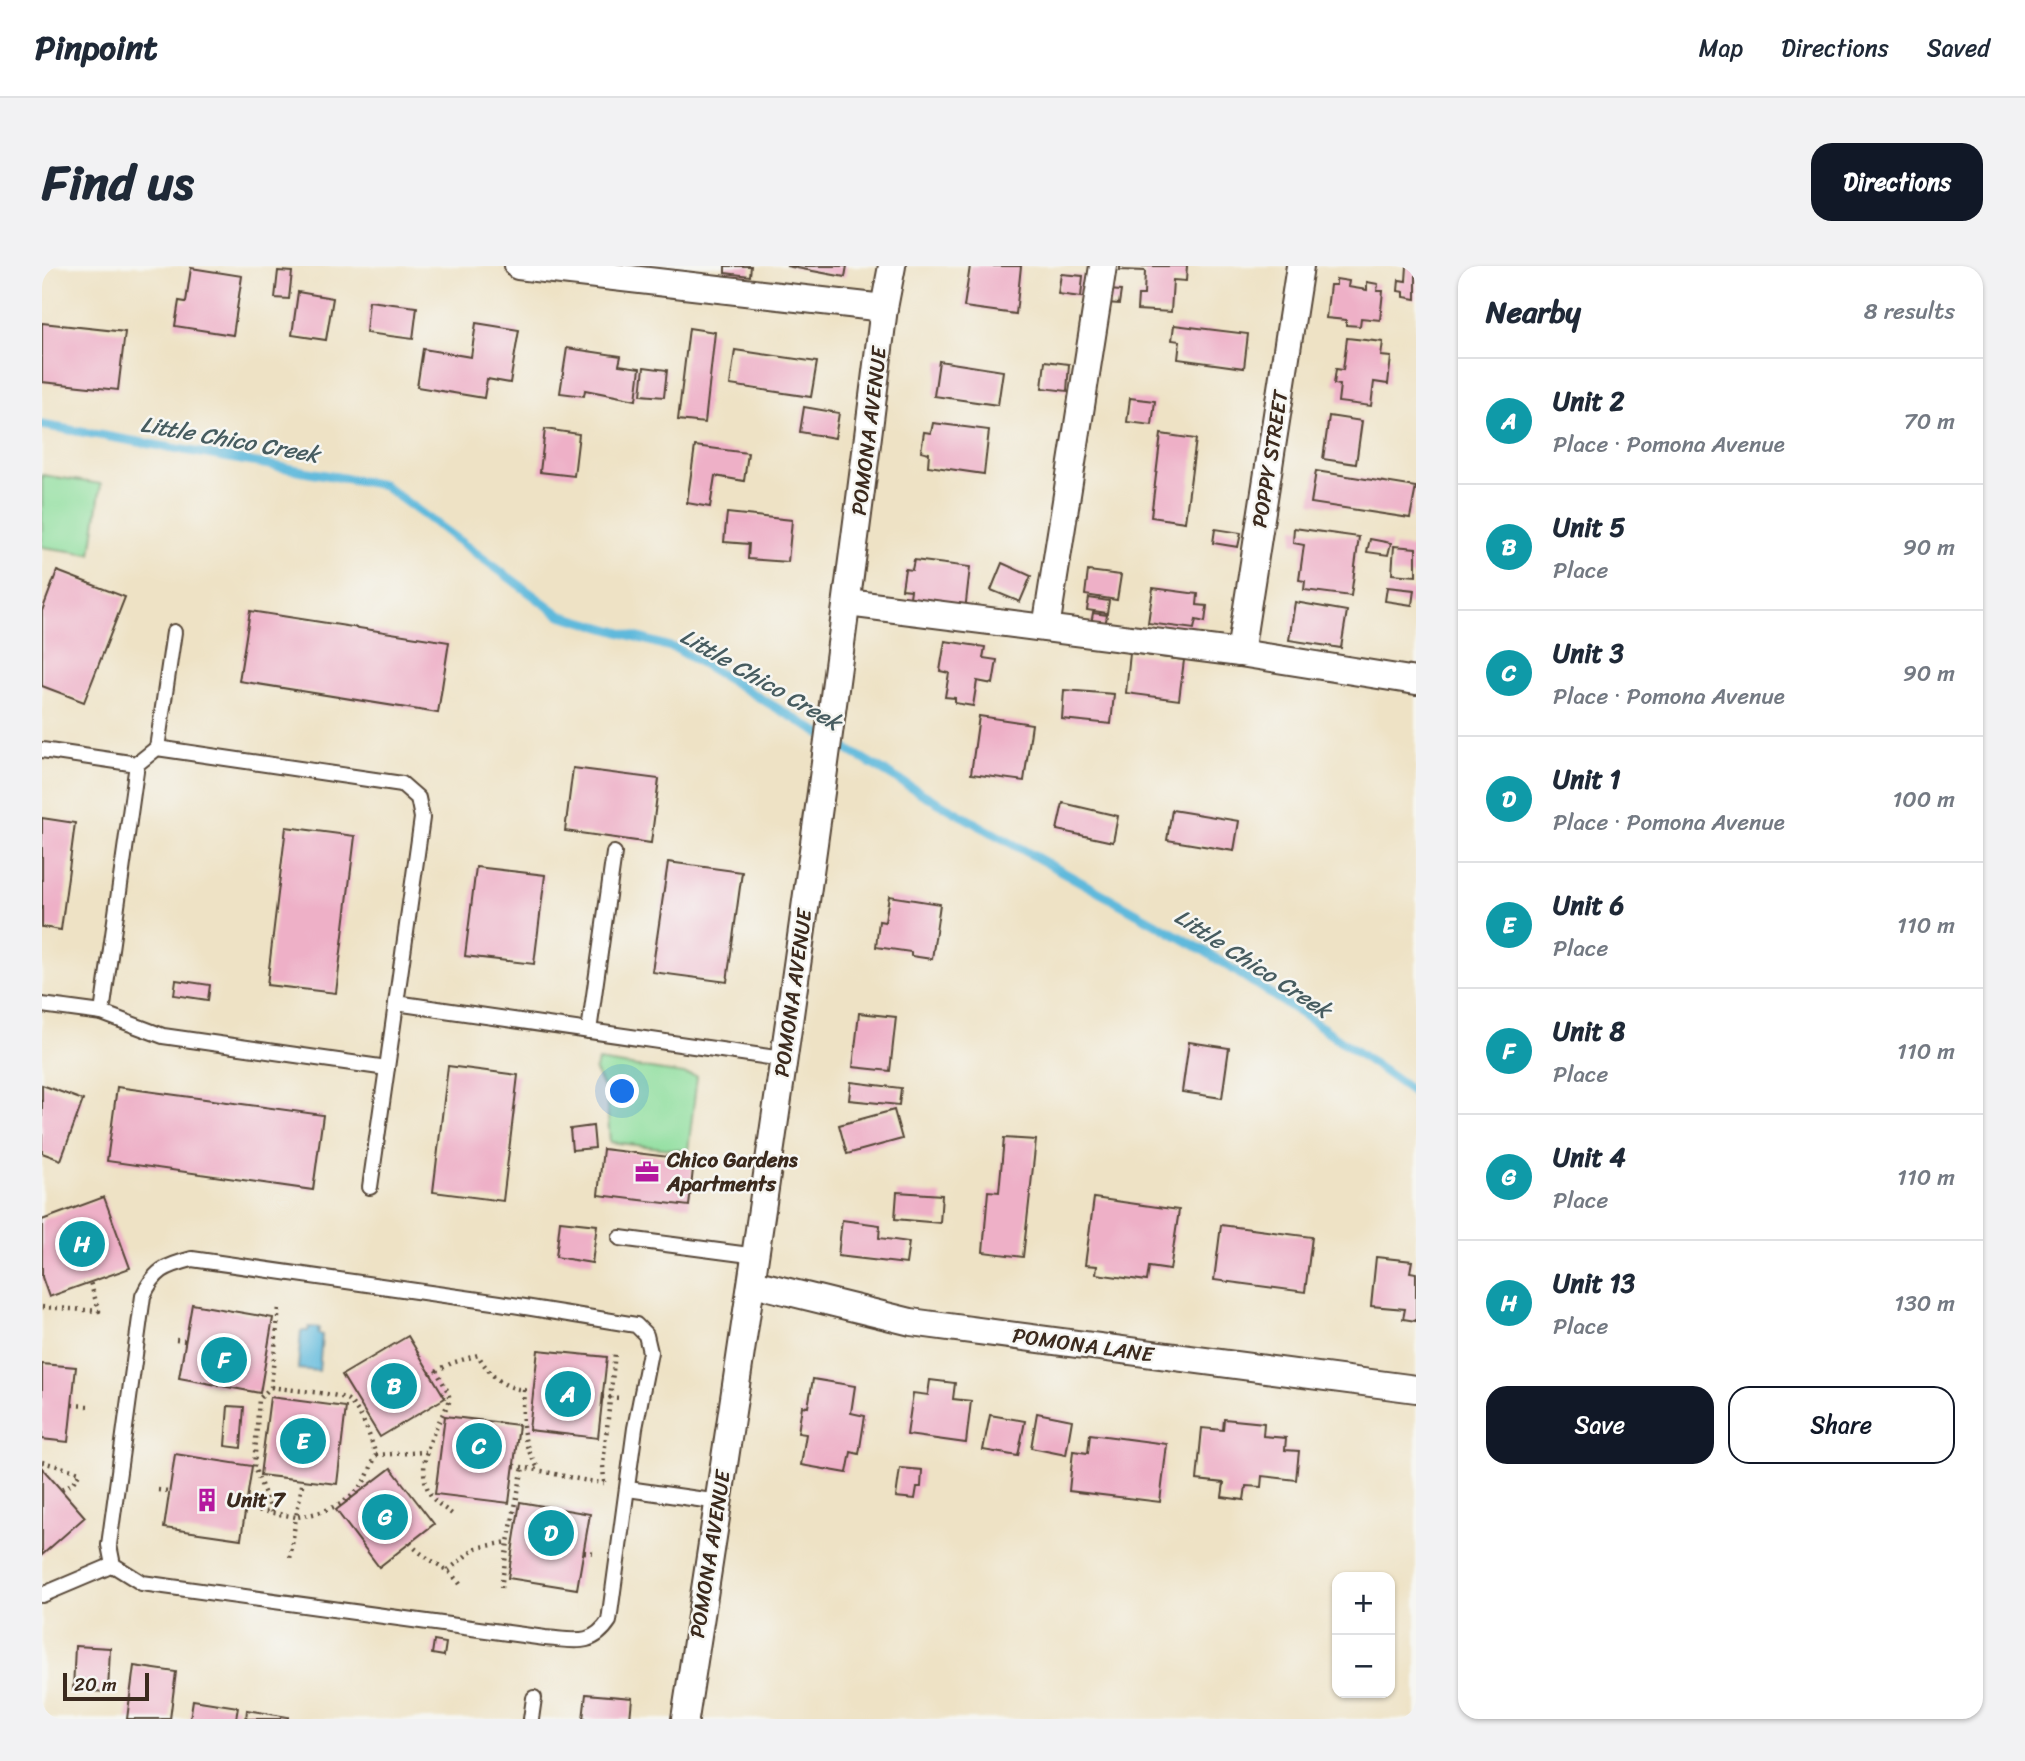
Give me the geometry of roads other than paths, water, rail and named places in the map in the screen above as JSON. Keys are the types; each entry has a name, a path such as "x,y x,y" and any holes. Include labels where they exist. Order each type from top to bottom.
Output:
{"street":[{"path":"518,266 884,308"},
{"name":"POMONA AVENUE","path":"685,1719 757,1256 848,603 884,308 892,266"},
{"path":"1046,628 1103,266"},
{"name":"POPPY STREET","path":"1240,653 1300,266"},
{"path":"848,603 1240,653 1416,681"},
{"name":"POMONA LANE","path":"753,1283 911,1322 1416,1389"}],"lane":[{"path":"102,1013 137,764 157,748 174,632"},
{"path":"157,748 402,784 418,798 422,818 370,1186"},
{"path":"42,750 137,764"},
{"path":"589,1031 614,853"},
{"path":"396,1003 783,1059"},
{"path":"42,1005 102,1013 163,1036 387,1068"},
{"path":"620,1238 757,1256"},
{"path":"192,1259 487,1301 636,1325 646,1335 650,1352 635,1428 609,1621 600,1634 582,1640 506,1634 142,1583 113,1565 109,1545 143,1296 150,1280 169,1265 192,1259"},
{"path":"628,1489 719,1502"},
{"path":"42,1595 46,1591 113,1565"},
{"path":"531,1719 534,1698"}],"water":[{"path":"309,1327 319,1328 318,1334 322,1335 319,1371 298,1369 301,1331 308,1331"}],"waterway":[{"name":"Little Chico Creek","path":"42,425 383,485 560,615 677,649 921,793 1203,950 1323,1028 1416,1094"}],"place":[{"name":"Chico Gardens Apartments","path":"647,1172"},
{"name":"Unit 13","path":"82,1244"},
{"name":"Unit 8","path":"224,1360"},
{"name":"Unit 5","path":"394,1386"},
{"name":"Unit 2","path":"568,1394"},
{"name":"Unit 6","path":"303,1441"},
{"name":"Unit 3","path":"479,1446"},
{"name":"Unit 7","path":"207,1500"},
{"name":"Unit 4","path":"385,1517"},
{"name":"Unit 1","path":"551,1533"}]}
